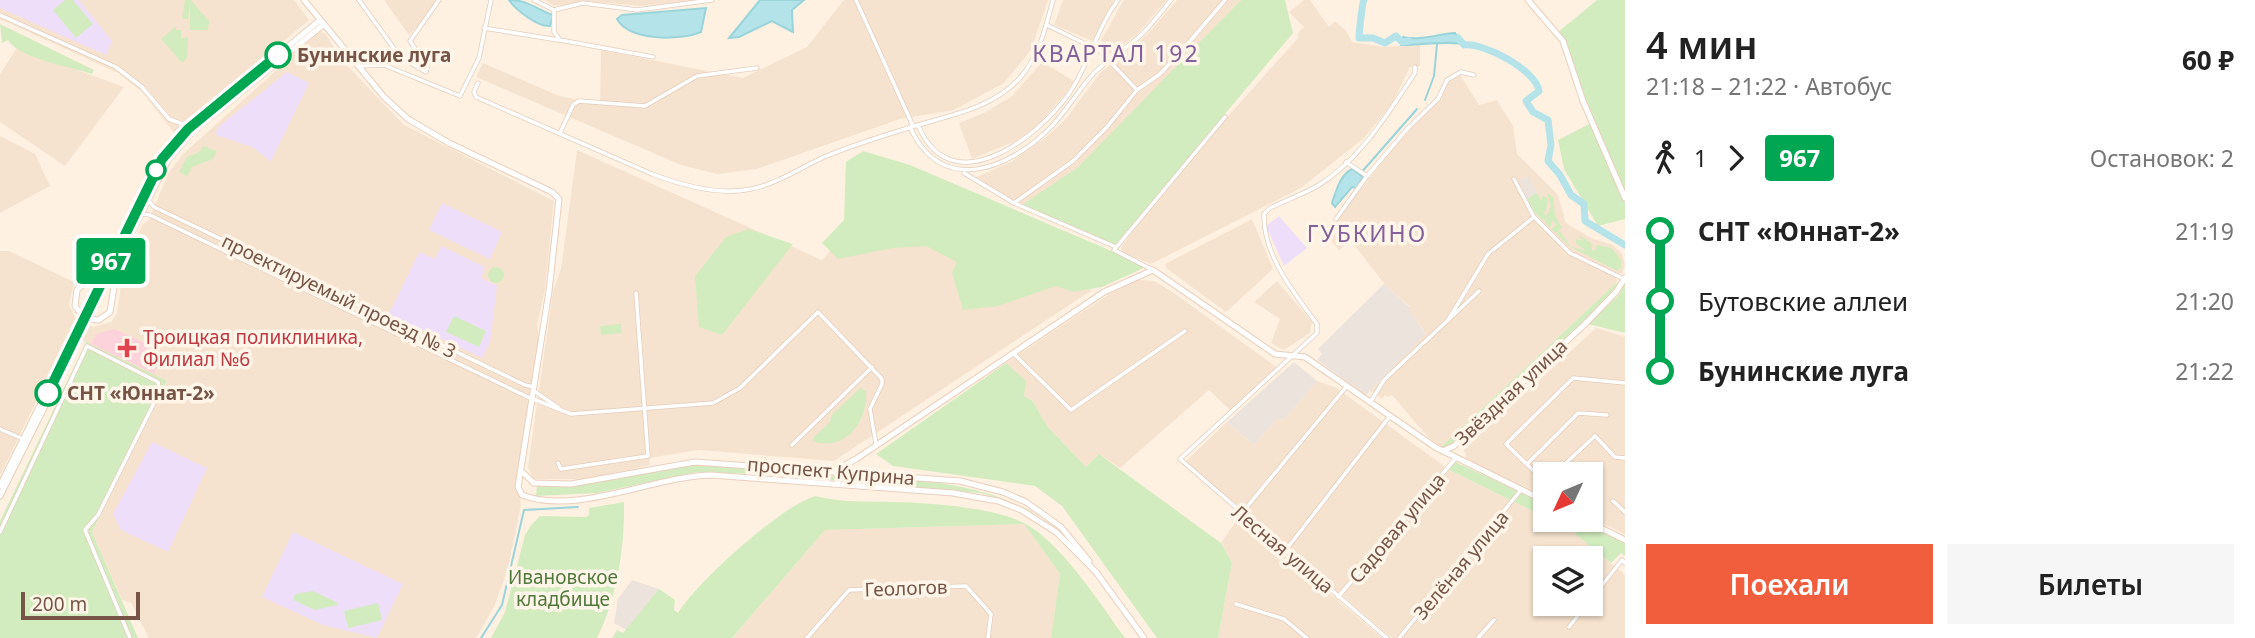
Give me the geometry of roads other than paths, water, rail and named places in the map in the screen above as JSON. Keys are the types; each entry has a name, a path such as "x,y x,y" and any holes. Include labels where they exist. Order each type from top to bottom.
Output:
{"main road":[{"path":"304,0 384,97 415,124 557,196 560,211 528,439 518,489"},
{"path":"1528,0 1563,41 1583,101 1625,198"},
{"path":"0,496 156,171 183,137 322,22"},
{"path":"86,319 75,306 77,290 116,257 183,137"},
{"path":"86,319 104,317 113,306 116,257"},
{"path":"824,471 842,467 1104,292 1153,270 1275,354 1305,357 1443,451"},
{"name":"Звёздная улица","path":"1443,451 1454,446 1593,316 1616,292 1625,278"},
{"path":"0,486 86,319"},
{"path":"1454,446 1456,459"},
{"name":"Звёздная улица","path":"1443,451 1532,495"},
{"path":"856,458 854,466 862,473"},
{"name":"проспект Куприна","path":"534,483 571,484 695,462 960,481 1003,492 1026,502 1061,527 1144,638"},
{"path":"522,472 534,483"},
{"name":"проспект Куприна","path":"518,489 522,495 534,498 575,499 676,477 711,475 953,493 998,501 1040,520 1056,532 1097,573"},
{"path":"1603,529 1625,540"}],"street":[{"path":"359,0 400,57 423,71 429,71 429,62 420,57 410,41 439,0"},
{"path":"359,66 384,65 459,97 479,58 491,0"},
{"path":"534,0 554,10 583,3 637,10 712,0"},
{"path":"856,0 923,150 946,167 962,171 1014,203 1116,247"},
{"path":"914,126 929,145 949,159 970,164 1006,150 1043,123 1073,88 1106,18 1118,0"},
{"path":"962,171 988,167 1036,139 1110,58 1144,32 1171,0"},
{"path":"1014,203 1073,161 1107,127 1138,90 1160,74 1225,0"},
{"path":"478,83 474,92 476,97 679,184 725,191 750,190 825,157 914,126 965,112 994,100 1020,78 1031,62 1054,1"},
{"path":"554,10 554,32 560,40"},
{"path":"0,15 125,73 142,87 169,119 198,130 178,130 183,137"},
{"path":"1047,25 1094,47 1110,58 1138,90"},
{"path":"484,29 595,45 653,57"},
{"path":"1291,355 1317,333 1317,324 1280,269 1267,239 1264,214 1270,208 1320,184 1346,162 1391,112 1415,73 1415,67"},
{"path":"560,133 573,105 579,101 645,106 696,76 712,72 744,72 757,68"},
{"path":"1336,219 1367,176 1408,128 1438,99 1447,80 1461,72 1474,75"},
{"path":"1153,270 1114,250 1225,117"},
{"path":"1346,162 1367,176"},
{"path":"1514,179 1534,217 1570,253 1625,278"},
{"name":"проектируемый проезд № 3","path":"147,198 154,207 534,389 566,412"},
{"name":"проектируемый проезд № 3","path":"138,217 150,215 533,400 566,412"},
{"path":"1448,320 1488,254 1534,217"},
{"path":"1370,402 1384,380 1479,291"},
{"path":"558,463 561,469 573,469 648,456 636,293"},
{"path":"566,412 708,404 728,397 818,312 883,382 870,408 876,445"},
{"path":"1012,353 1071,410 1185,331"},
{"path":"1305,357 1306,344"},
{"path":"0,532 87,346 158,382 160,391 98,515 85,530 130,638"},
{"name":"Лесная улица","path":"1291,355 1180,459 1387,638"},
{"path":"792,445 872,368"},
{"path":"1533,470 1506,444 1573,378 1625,383"},
{"path":"1241,514 1347,386"},
{"path":"1527,464 1578,413 1607,415"},
{"path":"1285,551 1390,416"},
{"path":"0,429 25,440"},
{"path":"1567,462 1595,436 1615,457 1625,458"},
{"name":"Садовая улица","path":"1338,597 1456,459"},
{"name":"проспект Куприна","path":"518,489 523,483 534,483"},
{"name":"Зелёная улица","path":"1399,638 1521,490"},
{"path":"1613,501 1625,512"},
{"path":"1603,585 1623,561"},
{"name":"Геологов","path":"807,638 849,590 966,586 990,614 988,638"},
{"path":"1236,604 1284,619 1307,638"},
{"path":"1569,626 1577,616"},
{"path":"1478,638 1494,620"}],"water":[{"path":"509,0 527,3 553,15 550,26 533,21"},
{"path":"760,0 804,0 792,10 793,32 772,21 739,37 729,38"},
{"path":"706,8 701,32 681,37 656,37 632,32 617,19 622,15"},
{"path":"1455,33 1464,45 1401,45 1403,37 1423,38"},
{"path":"1352,169 1363,177 1357,188 1352,187 1335,207 1332,203 1339,184 1344,175"}],"waterway":[{"path":"1364,0 1359,38 1373,38 1385,43 1396,36 1402,42 1409,41"},
{"path":"1458,38 1464,45 1483,48 1508,59 1536,83 1539,91 1526,101 1533,112 1548,120 1551,145 1548,161 1571,195 1584,204 1585,221 1625,245"},
{"path":"1425,100 1434,76 1437,44"},
{"path":"1360,174 1417,109"},
{"path":"481,638 502,605 524,510 578,507"}],"place":[{"name":"Бунинские луга","path":"278,55"},
{"name":"Троицкая поликлиника, Филиал №6","path":"127,348"},
{"name":"СНТ «Юннат-2»","path":"48,393"}],"district":[{"name":"КВАРТАЛ 192","path":"1116,53"},
{"name":"ГУБКИНО","path":"1367,233"}],"park label":[{"name":"Ивановское кладбище","path":"563,588"}]}
